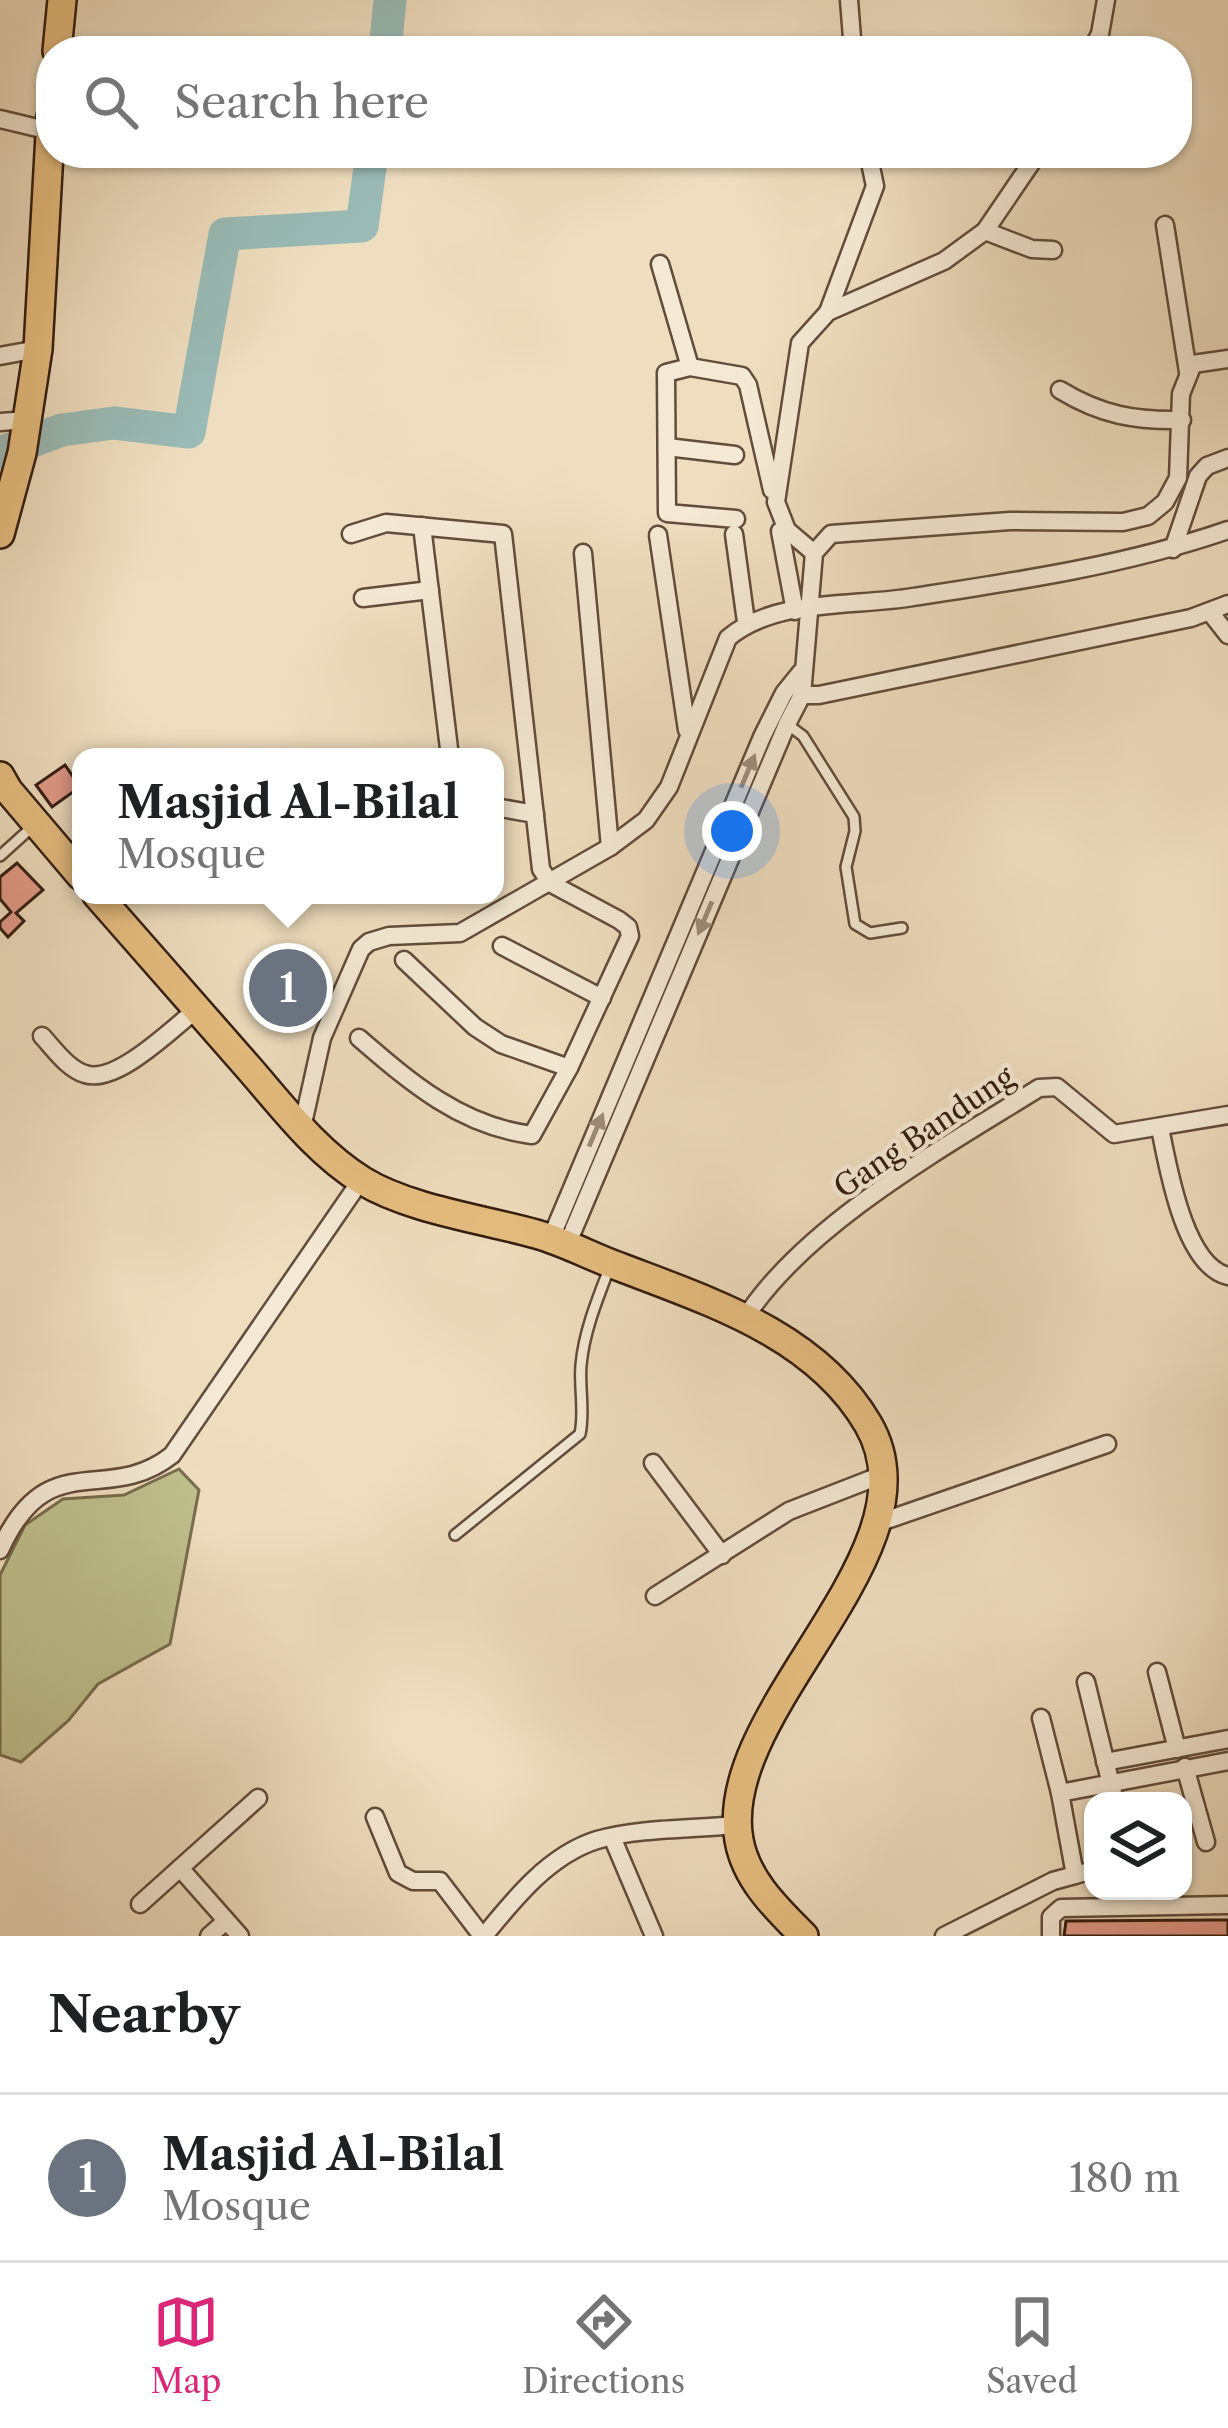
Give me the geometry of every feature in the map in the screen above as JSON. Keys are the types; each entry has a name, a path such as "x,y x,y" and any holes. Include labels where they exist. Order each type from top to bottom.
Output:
{"main road":[{"path":"58,36 62,0"},
{"path":"0,534 22,453 14,421 38,349 48,168"},
{"path":"0,776 72,866"},
{"path":"106,904 302,1129 362,1180 391,1195 559,1241 745,1318 796,1348 837,1384 878,1442 884,1474 884,1505 878,1523 833,1614 760,1741 737,1825 751,1874 804,1936"}],"street":[{"path":"849,0 852,36"},
{"path":"1095,36 1106,0"},
{"path":"0,119 36,128"},
{"path":"776,502 800,343 828,311 875,186 871,168"},
{"path":"828,311 944,261 985,231 1028,168"},
{"path":"1165,225 1188,372"},
{"path":"985,231 1032,249 1054,250"},
{"path":"660,264 690,367"},
{"path":"0,356 38,349"},
{"path":"559,1241 802,695 802,610 814,553 831,534 1010,521 1123,522 1148,516 1166,502 1178,478 1181,394 1188,372 1201,361 1228,359"},
{"path":"746,622 735,526 667,513 666,373 690,367 733,371 748,385 787,530 814,553"},
{"path":"1060,390 1101,412 1139,421 1182,420"},
{"path":"667,447 735,455"},
{"path":"1173,550 1198,476 1207,466 1228,458"},
{"path":"351,534 386,523 503,534 541,869 550,883 628,927 630,936 538,1129 527,1135 448,1108 421,1092 359,1038"},
{"path":"422,526 449,748"},
{"path":"302,1129 322,1038 361,949 389,936 460,933 610,847 658,807 728,638 746,622 1173,550 1228,530"},
{"path":"780,531 802,610"},
{"path":"658,535 687,732"},
{"path":"583,553 610,847"},
{"path":"363,598 430,590"},
{"path":"802,695 1210,612 1228,604"},
{"path":"1210,612 1228,635"},
{"path":"559,1241 762,736 801,672"},
{"path":"504,809 535,814"},
{"path":"502,946 602,998"},
{"path":"404,960 475,1027 501,1044 569,1068"},
{"path":"42,1036 74,1069 99,1077 120,1070 197,1009"},
{"name":"Gang Bandung","path":"745,1318 768,1283 813,1242 928,1158 1039,1088 1058,1087 1114,1134 1228,1115"},
{"path":"1160,1128 1184,1220 1209,1266 1216,1274 1228,1276"},
{"path":"0,1550 27,1503 46,1491 150,1471 172,1455 362,1180"},
{"path":"878,1523 1107,1444"},
{"path":"653,1463 722,1555"},
{"path":"656,1596 789,1511 884,1474"},
{"path":"1157,1672 1177,1749"},
{"path":"1086,1682 1113,1792"},
{"path":"944,1936 1053,1882 1084,1873 1041,1718"},
{"path":"1106,1762 1228,1739"},
{"path":"1060,1793 1228,1761"},
{"path":"1185,1767 1206,1842"},
{"path":"140,1904 258,1798"},
{"path":"375,1816 398,1874 413,1881 440,1881 483,1936 516,1897 569,1854 612,1838 737,1825"},
{"path":"612,1838 654,1936"},
{"path":"180,1868 240,1936"},
{"path":"1051,1936 1051,1917 1060,1908 1228,1905"},
{"path":"209,1936 226,1921"}],"lane":[{"path":"787,724 802,736 854,817 845,867 855,924 870,933 902,928"},
{"path":"0,856 35,824"},
{"path":"455,1535 580,1434 584,1419 580,1368 610,1264"}],"green space":[{"path":"179,1469 199,1490 170,1644 98,1684 68,1721 21,1762 0,1755 0,1575 25,1525 63,1499 124,1495"}],"building":[{"path":"65,765 72,775 72,793 52,807 36,785"},
{"path":"17,863 43,890 16,913 24,921 8,937 0,928 11,912 0,899 0,877"},
{"path":"273,959 317,972 303,1017 260,1003"},
{"path":"1228,1920 1228,1936 1064,1936 1066,1921"}],"waterway":[{"path":"386,36 390,0"},
{"path":"0,453 62,430 114,423 189,432 225,234 362,226 370,168"}],"place":[{"name":"Masjid Al-Bilal","path":"288,988"}]}
